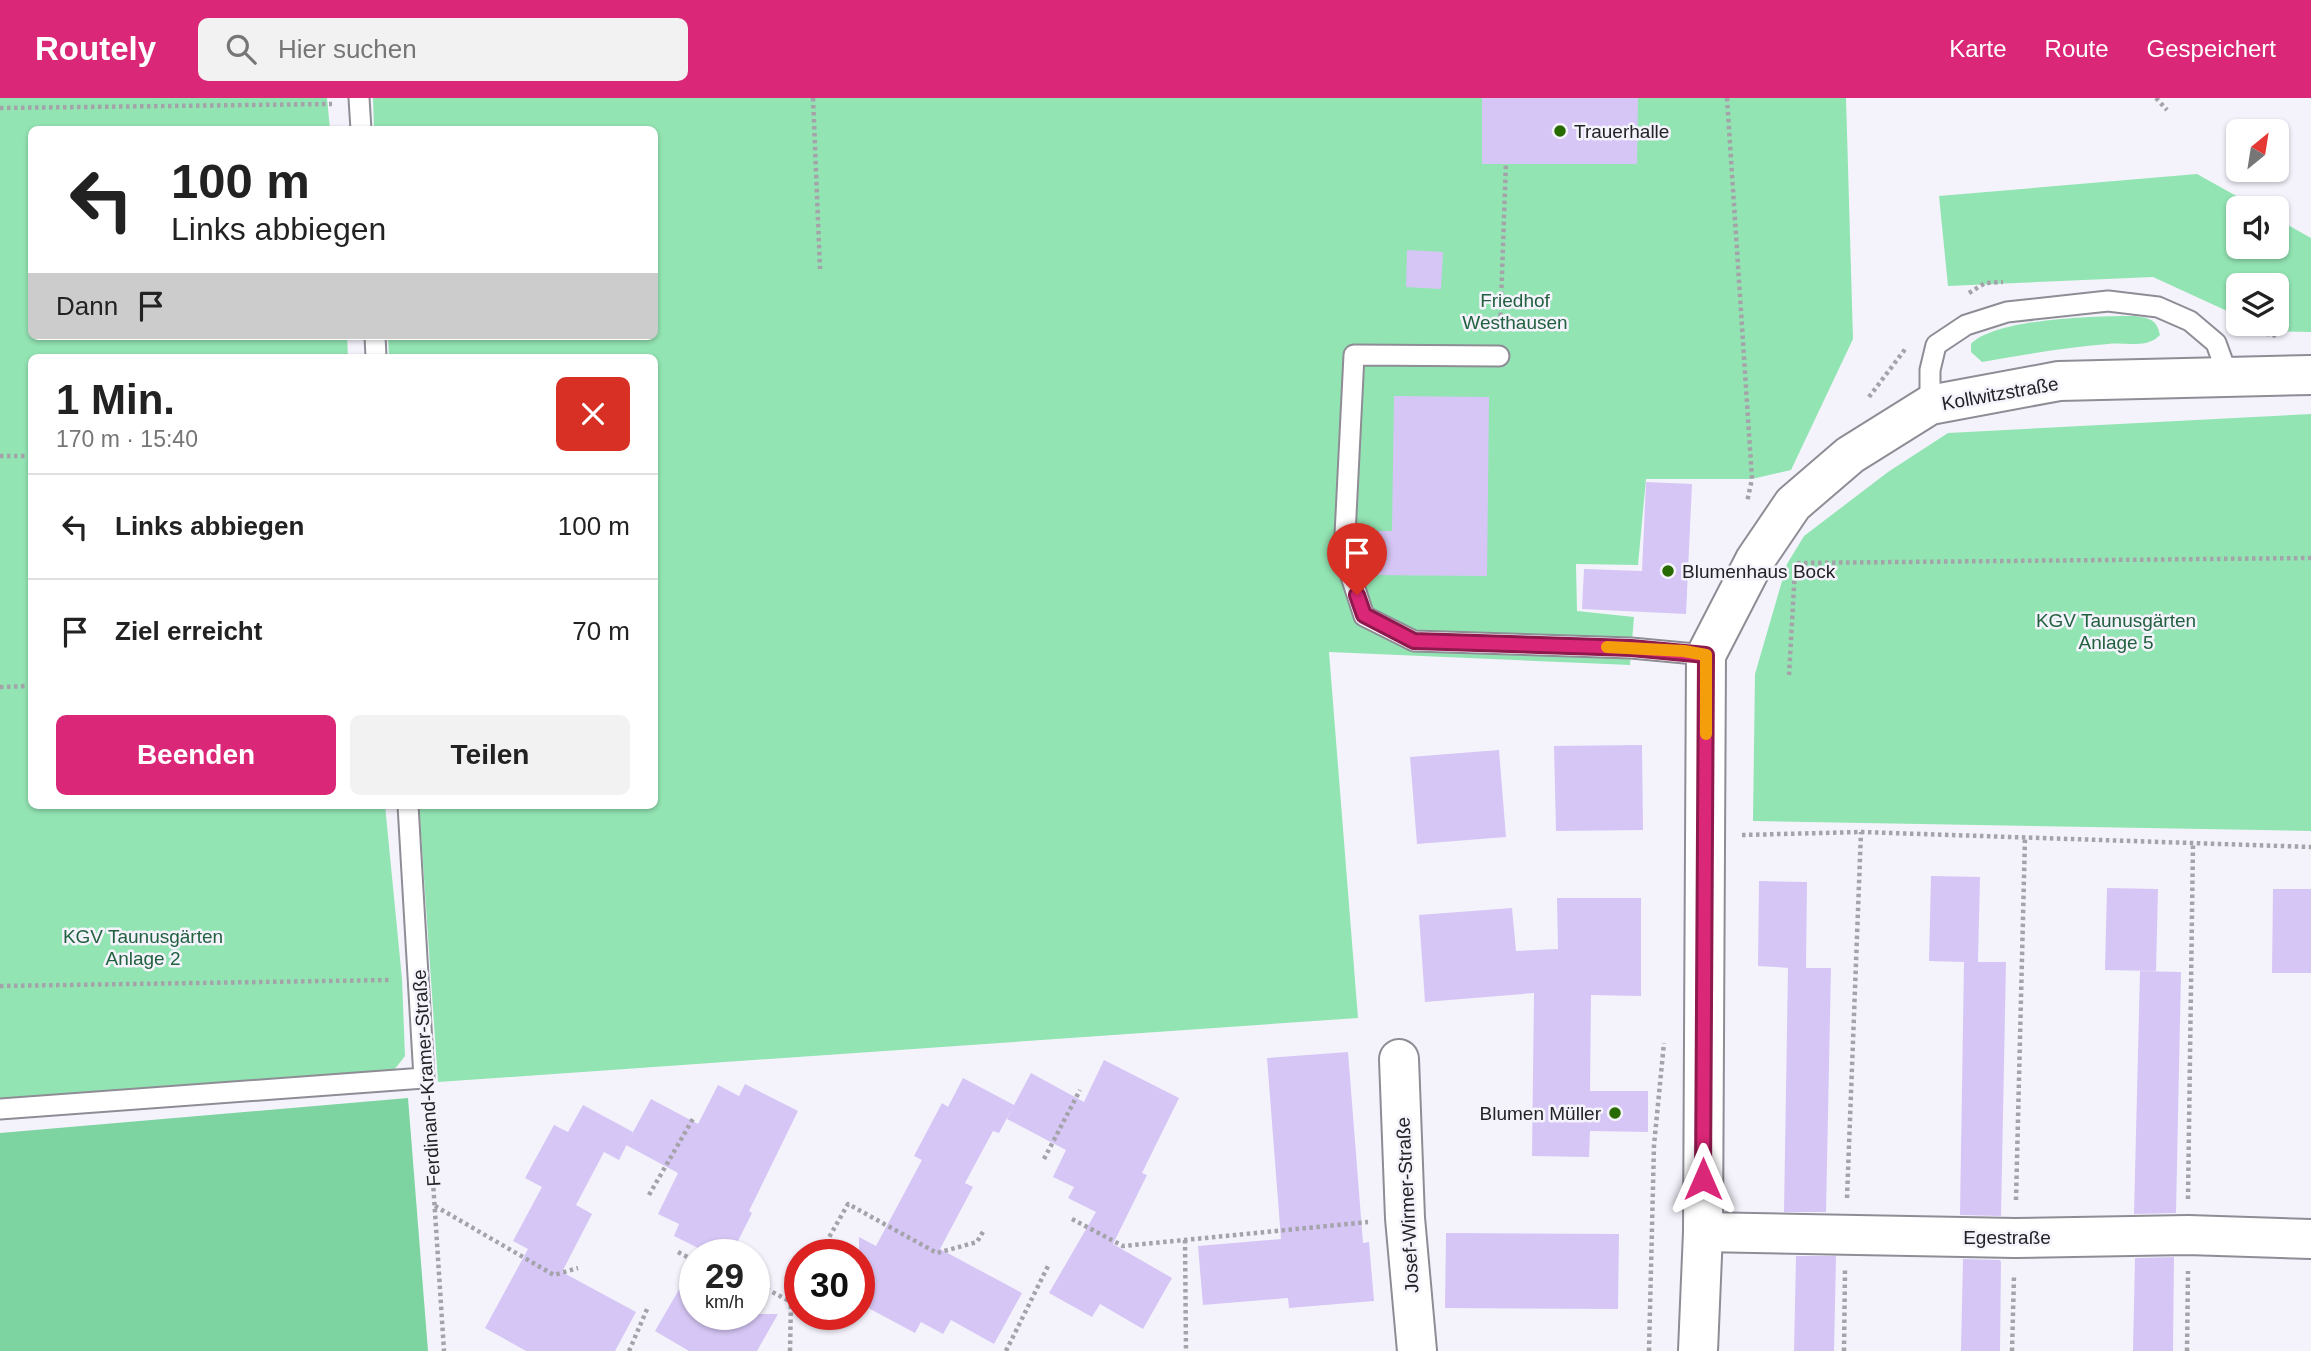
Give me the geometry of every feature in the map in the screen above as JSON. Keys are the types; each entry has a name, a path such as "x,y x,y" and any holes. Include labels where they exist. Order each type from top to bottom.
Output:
{"street":[{"name":"Kollwitzstraße","path":"1698,1351 1703,1232 1706,655 1755,560 1793,504 1850,455 1930,405 2059,382 2229,379 2311,374"},
{"name":"Josef-Wirmer-Straße","path":"1399,1059 1405,1218 1417,1351"},
{"name":"Egestraße","path":"1703,1232 2015,1238 2188,1235 2311,1239"}],"lane":[{"path":"359,100 361,126"},
{"path":"1930,405 1930,370 1936,345 1966,325 1987,318 2007,312 2060,304 2108,301 2158,307 2190,321 2216,343 2229,379"},
{"path":"1499,356 1354,355 1344,555 1364,615 1414,641 1631,648 1706,655"},
{"name":"Ferdinand-Kramer-Straße","path":"408,809 424,1078"},
{"path":"0,1109 424,1078"}],"path":[{"path":"813,98 820,269"},
{"path":"1727,98 1752,479 1742,514"},
{"path":"2156,98 2167,110"},
{"path":"0,108 359,100"},
{"path":"1499,356 1506,163"},
{"path":"1965,295 1986,283 2010,281"},
{"path":"2282,336 2289,337"},
{"path":"1859,406 1910,342"},
{"path":"0,456 28,456"},
{"path":"1747,503 1757,494"},
{"path":"1789,675 1796,563 2311,558"},
{"path":"0,687 28,686"},
{"path":"1844,1351 1861,832"},
{"path":"1704,836 1861,832 2311,847"},
{"path":"2012,1351 2025,837"},
{"path":"2187,1351 2193,843"},
{"path":"0,986 420,980"},
{"path":"1649,1351 1654,1145 1664,1035"},
{"name":"Ferdinand-Kramer-Straße","path":"424,1078 444,1351"},
{"path":"1044,1159 1080,1090"},
{"path":"649,1195 694,1117"},
{"path":"828,1239 848,1203 937,1254 977,1242 984,1230"},
{"path":"435,1206 554,1275 578,1268"},
{"path":"1072,1219 1123,1246 1405,1218"},
{"path":"1185,1240 1186,1351"},
{"path":"1006,1351 1049,1264"},
{"path":"629,1351 648,1307"},
{"path":"790,1330 790,1351"}],"green space":[{"name":"KGV Taunusgärten Anlage 2","path":"0,98 327,98 330,126 28,126 28,340 347,340 348,354 28,354 28,809 385,809 402,979 405,1056 391,1074 0,1098"},
{"name":"Friedhof Westhausen","path":"373,98 1846,98 1853,339 1791,470 1752,479 1646,479 1638,565 1576,564 1577,611 1634,617 1630,665 1329,652 1358,1018 438,1082 419,809 658,809 658,354 389,354 388,340 658,340 658,126 374,126"},
{"path":"2197,174 2236,196 2226,196 2226,259 2289,259 2289,226 2311,238 2311,332 2289,331 2289,273 2226,273 2226,310 2153,277 1948,286 1939,196"},
{"path":"2134,316 2152,320 2160,335 2149,342 2076,347 1982,362 1971,352 1971,344 1984,335 2024,324 2073,318"},
{"name":"KGV Taunusgärten Anlage 5","path":"2311,414 2311,831 1753,821 1755,674 1787,564 1804,536 1888,472 1948,433"},
{"path":"408,1098 428,1351 0,1351 0,1133"}],"building":[{"name":"Trauerhalle","path":"1482,98 1638,98 1637,164 1482,164"},
{"path":"1407,250 1443,252 1441,289 1406,287"},
{"path":"1394,396 1489,397 1487,576 1365,575 1365,531 1392,531"},
{"path":"1646,482 1692,484 1686,614 1582,609 1584,569 1642,571"},
{"path":"1642,745 1643,830 1556,831 1554,746"},
{"path":"1499,750 1506,837 1417,844 1410,757"},
{"path":"1931,876 1980,877 1978,962 2006,962 2001,1216 1960,1215 1964,962 1929,961"},
{"path":"1759,881 1807,882 1806,968 1831,968 1826,1212 1784,1212 1788,968 1791,968 1758,966"},
{"path":"2107,888 2158,889 2156,971 2105,970"},
{"path":"2273,889 2311,889 2311,973 2272,973"},
{"path":"1557,898 1641,898 1641,996 1591,995 1590,1091 1648,1091 1648,1132 1590,1131 1589,1157 1532,1156 1534,993 1425,1002 1419,915 1512,908 1516,951 1558,949"},
{"path":"2140,971 2181,972 2176,1213 2134,1214"},
{"path":"1348,1052 1363,1243 1369,1242 1374,1301 1289,1308 1288,1298 1203,1305 1198,1246 1281,1239 1267,1058"},
{"path":"1104,1060 1179,1098 1142,1173 1147,1175 1113,1244 1172,1278 1143,1329 1100,1304 1092,1317 1049,1293 1096,1212 1068,1198 1074,1187 1053,1177 1066,1150 1007,1119 1013,1107 999,1133 993,1131 965,1183 973,1187 940,1249 1022,1293 994,1344 951,1320 943,1334 921,1322 915,1333 875,1312 875,1245 922,1160 914,1156 942,1103 948,1107 963,1078 1014,1105 1031,1073 1084,1102"},
{"path":"745,1084 798,1111 749,1211 752,1213 739,1239 680,1239 674,1236 679,1224 658,1214 678,1173 626,1145 651,1099 698,1124 718,1085 739,1096"},
{"path":"583,1105 633,1132 619,1160 604,1152 576,1205 592,1214 562,1272 636,1312 615,1351 526,1351 485,1328 528,1249 513,1241 542,1187 525,1178 554,1125 568,1132"},
{"path":"1446,1233 1619,1234 1618,1309 1445,1308"},
{"path":"1796,1256 1836,1256 1834,1351 1794,1351"},
{"path":"2174,1257 2173,1351 2133,1351 2135,1258"},
{"path":"1963,1259 2001,1262 2000,1351 1961,1351"},
{"path":"679,1290 679,1330 769,1330 757,1351 689,1351 655,1331"},
{"path":"770,1314 778,1314 770,1328"}],"slow traffic":[{"path":"1607,647 1684,651 1706,655 1706,734"}],"place":[{"name":"Trauerhalle","path":"1560,131"},
{"name":"Blumenhaus Bock","path":"1668,571"},
{"name":"Blumen Müller","path":"1615,1113"}],"route":[{"path":"1357,595 1364,615 1414,641 1631,648 1706,655 1703,1179"}]}
